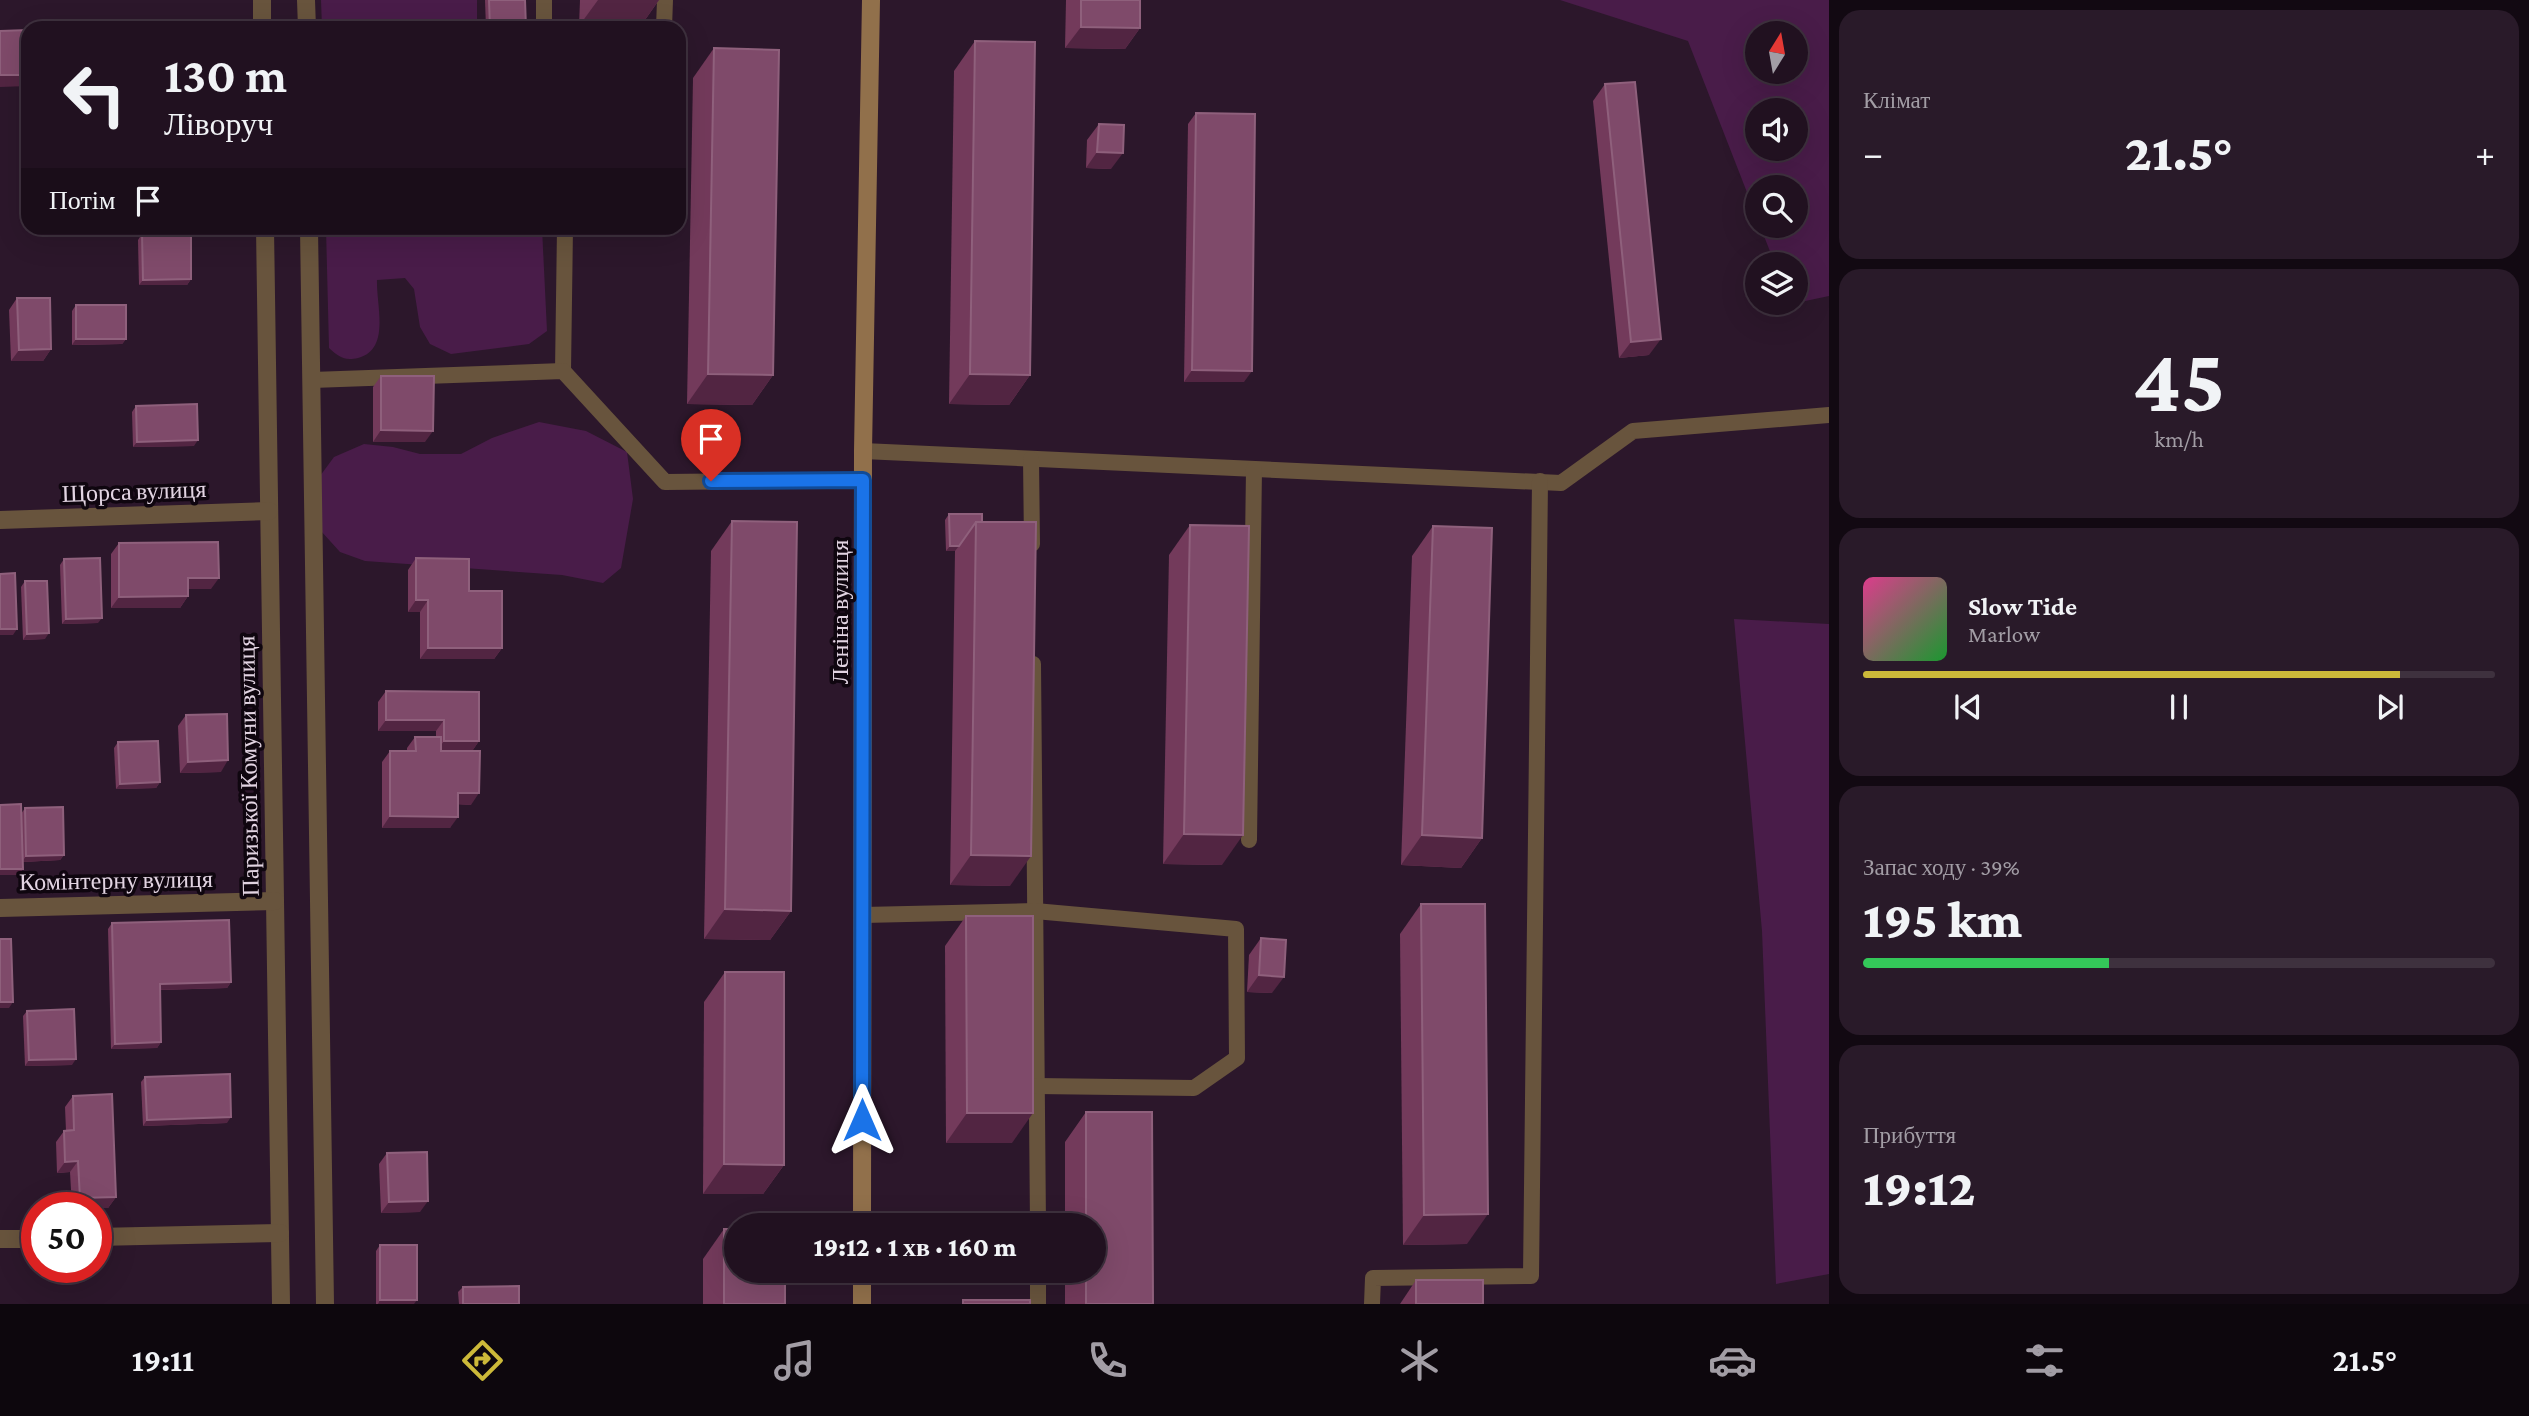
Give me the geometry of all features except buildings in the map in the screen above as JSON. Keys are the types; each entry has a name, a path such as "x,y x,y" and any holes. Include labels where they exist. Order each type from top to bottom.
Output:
{"main road":[{"name":"Леніна вулиця","path":"862,1213 863,451 871,0"},
{"path":"862,1283 862,1304"}],"street":[{"path":"261,0 262,21"},
{"path":"306,0 307,21"},
{"name":"Паризької Комуни вулиця","path":"265,235 281,1304"},
{"path":"309,235 325,1304"},
{"name":"Щорса вулиця","path":"0,520 269,511"},
{"name":"Комінтерну вулиця","path":"0,908 275,901"},
{"path":"112,1237 280,1233"},
{"path":"0,1240 21,1239"}],"lane":[{"path":"544,0 544,21"},
{"path":"664,21 665,0"},
{"path":"565,235 564,371 665,482 863,480"},
{"path":"312,380 564,371"},
{"path":"863,451 1561,483 1633,431 1829,415"},
{"path":"1031,459 1032,555"},
{"path":"1248,841 1254,469"},
{"path":"1373,1304 1373,1278 1531,1276 1540,481"},
{"path":"1033,651 1038,1213"},
{"path":"863,915 1035,911 1236,929 1237,1058 1194,1088 1037,1086"},
{"path":"1038,1283 1038,1304"}],"shaded area":[{"path":"321,0 477,0 477,21 322,21"},
{"path":"1560,0 1829,0 1829,296 1808,300 1808,252 1770,252 1765,238 1808,238 1808,175 1745,175 1745,187 1688,41"},
{"path":"326,235 542,235 547,331 529,344 451,354 430,344 420,327 414,289 405,278 377,280 380,325 375,346 368,353 349,359 342,358 329,348"},
{"path":"539,422 586,431 627,452 633,499 621,568 603,583 562,575 365,561 340,552 321,531 320,476 334,457 364,444 393,447 420,454 461,454 492,438"},
{"path":"1734,619 1829,624 1829,1274 1776,1284 1762,931"}],"route":[{"path":"711,481 863,480 862,1120"}]}
